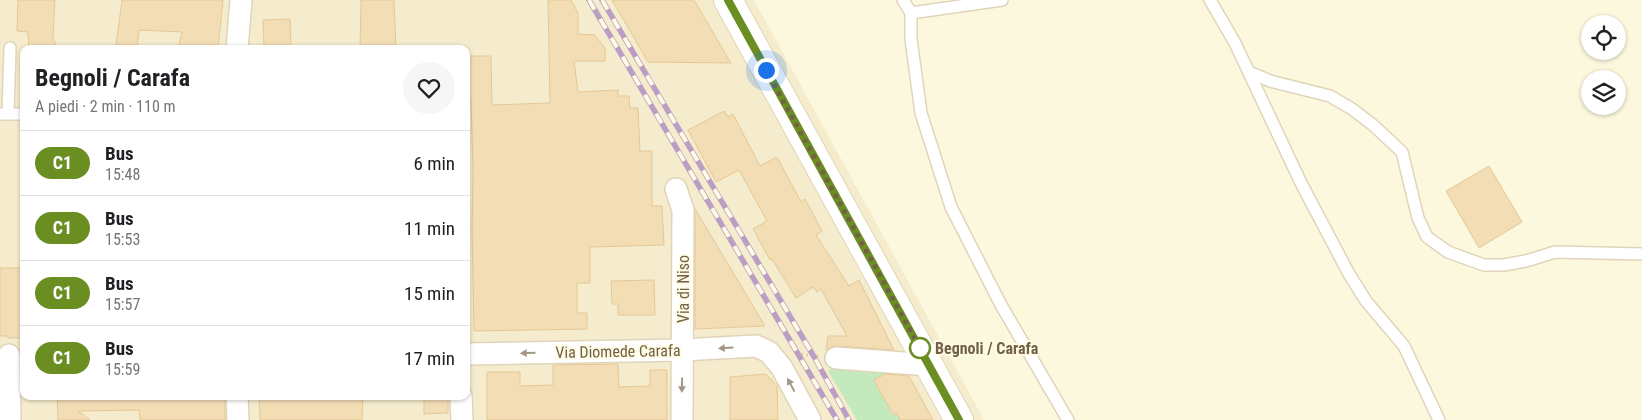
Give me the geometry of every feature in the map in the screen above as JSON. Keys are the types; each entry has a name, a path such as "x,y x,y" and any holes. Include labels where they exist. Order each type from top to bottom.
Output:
{"street":[{"path":"237,45 241,0"},
{"path":"728,0 959,420"},
{"name":"Via di Niso","path":"676,189 683,210 682,420"},
{"name":"Via Diomede Carafa","path":"470,354 682,350 756,346 769,352"},
{"path":"769,352 782,368 810,420"},
{"path":"10,420 11,355"},
{"path":"836,358 930,365"},
{"path":"237,400 238,420"},
{"path":"461,400 462,420"}],"lane":[{"path":"903,0 911,13 911,39 921,113 951,207 1001,305 1068,420"},
{"path":"911,13 1002,0"},
{"path":"1210,0 1235,43 1301,183 1349,274 1366,300 1404,346 1439,420"},
{"path":"10,48 4,114 20,114"},
{"path":"1249,72 1270,81 1330,96 1352,109 1373,125 1402,152 1418,218 1427,237 1448,252 1484,265 1519,262 1555,252 1642,254"}],"path":[{"path":"769,352 836,358"}],"shaded area":[{"path":"0,0 754,0 984,420 0,420"}],"green space":[{"path":"834,367 889,372 874,380 892,414 897,413 900,420 857,420 828,371"}],"building":[{"path":"18,0 55,0 53,37 56,45 29,45 28,32 17,31"},
{"path":"122,0 223,0 218,45 179,45 182,32 139,30 137,45 116,45"},
{"path":"361,0 394,0 396,45 360,45"},
{"path":"548,0 571,0 578,13 578,34 595,35 605,48 605,61 574,61 578,92 618,90 618,96 629,96 630,108 638,108 640,151 652,151 652,206 662,206 664,245 590,247 590,283 577,283 577,313 587,313 587,329 474,331 470,56 491,56 492,105 550,103"},
{"path":"612,0 694,0 731,63 648,62"},
{"path":"290,19 291,45 264,45 263,20"},
{"path":"724,111 728,117 733,114 760,166 777,157 801,202 805,199 822,231 816,235 849,286 859,280 894,350 837,346 826,350 828,336 847,336 821,289 817,292 813,287 796,298 772,259 770,260 753,229 767,221 739,170 716,182 688,130"},
{"path":"1489,166 1522,222 1479,248 1446,191"},
{"path":"695,209 765,326 695,329"},
{"path":"0,268 20,268 20,338 0,336"},
{"path":"654,280 655,315 618,315 618,304 612,304 611,281"},
{"path":"618,364 619,387 650,386 650,370 667,370 667,420 487,420 487,372 520,372 520,386 553,385 553,365"},
{"path":"766,374 777,386 778,420 730,420 730,377"},
{"path":"885,374 909,376 933,420 900,420 897,413 893,415 874,380"},
{"path":"57,400 225,400 225,420 140,420 139,410 78,411 90,420 58,420"},
{"path":"259,400 363,400 362,420 260,420"},
{"path":"424,400 448,400 448,413 424,414"}],"railway":[{"path":"589,0 837,420"},
{"path":"602,0 813,355 849,420"}],"bus line":[{"name":"C1","path":"728,0 959,420"}],"place":[{"name":"Begnoli / Carafa","path":"920,348"}],"route":[{"path":"766,70 920,348"}]}
